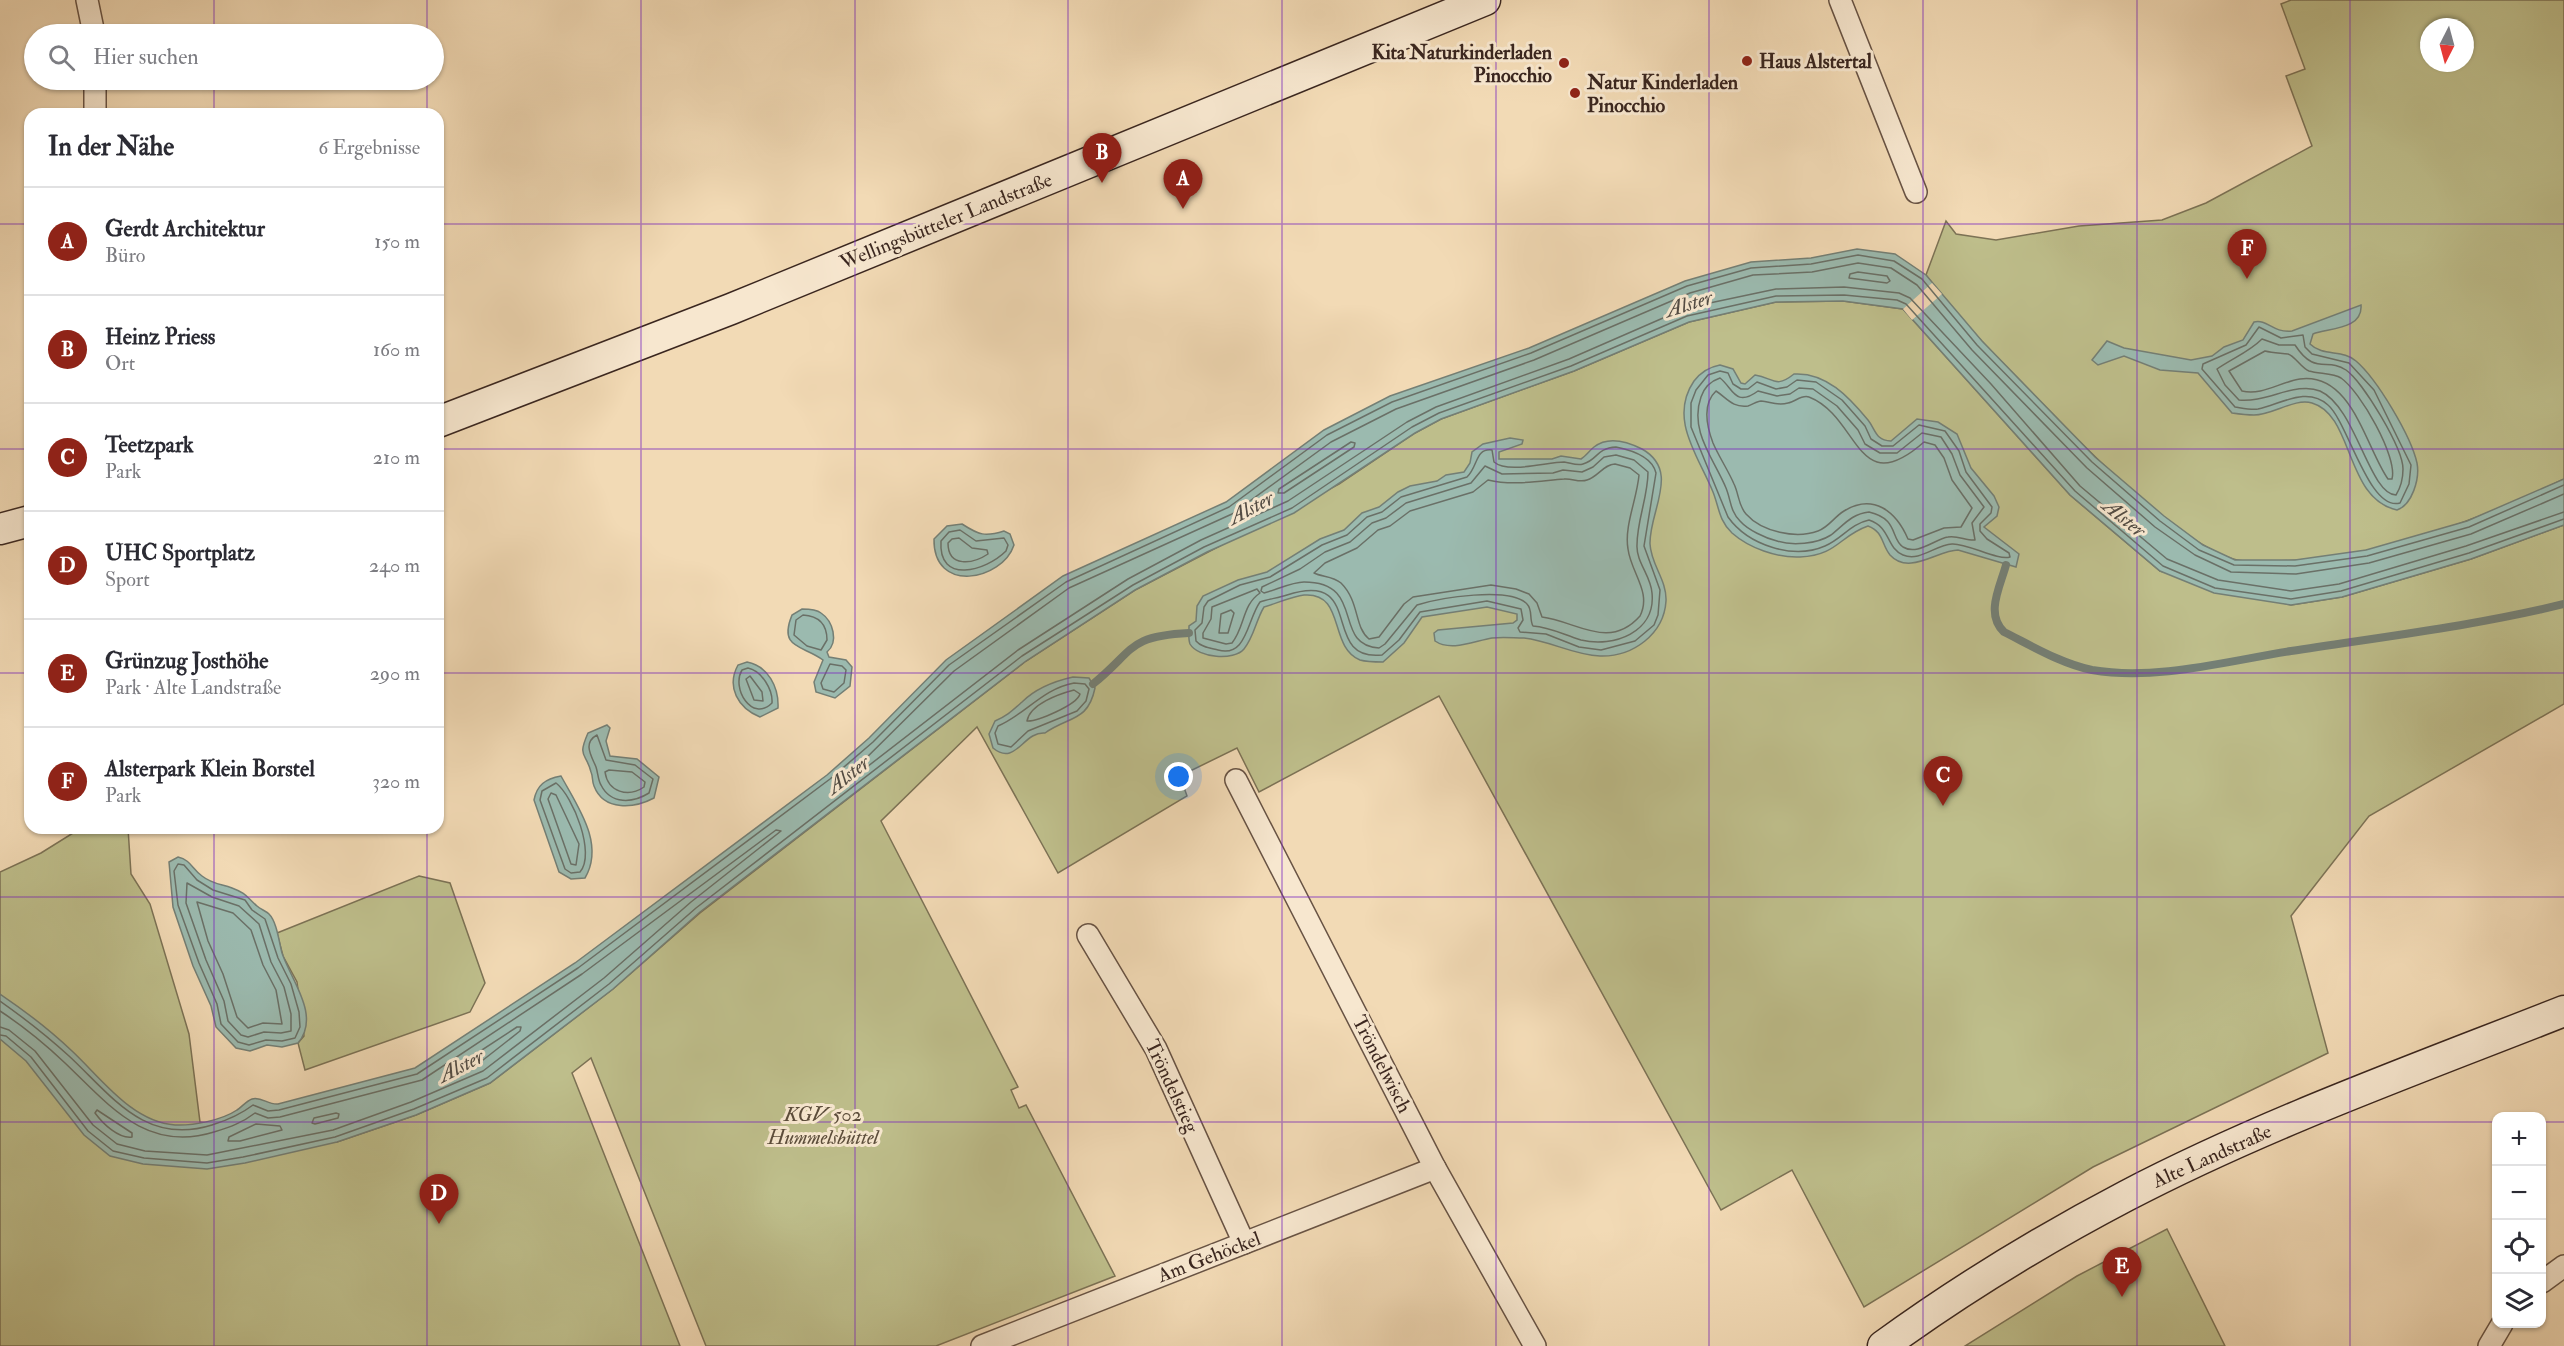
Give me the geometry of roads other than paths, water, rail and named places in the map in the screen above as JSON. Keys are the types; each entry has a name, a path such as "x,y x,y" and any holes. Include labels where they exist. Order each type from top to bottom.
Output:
{"main road":[{"name":"Wellingsbütteler Landstraße","path":"444,420 731,309 1485,0"},
{"path":"0,529 24,523"},
{"name":"Alte Landstraße","path":"1884,1346 2054,1234 2128,1195 2229,1147 2564,1011"}],"street":[{"path":"87,0 92,24"},
{"path":"1840,0 1916,192"},
{"path":"95,90 96,108"},
{"name":"Tröndelwisch","path":"1236,780 1435,1168 1535,1346"},
{"name":"Tröndelstieg","path":"1088,935 1156,1049 1244,1243"},
{"name":"Am Gehöckel","path":"982,1346 1435,1168"},
{"path":"2546,1279 2564,1266"},
{"path":"2488,1346 2499,1328"}],"water":[{"name":"Alster","path":"1857,249 1895,254 1926,275 1982,341 2095,457 2164,516 2203,545 2235,560 2295,560 2366,550 2467,521 2564,479 2564,525 2471,559 2342,597 2291,605 2214,593 2160,571 2070,495 1903,309 1843,301 1776,302 1689,322 1574,371 1441,419 1415,433 1294,513 1207,552 1135,590 1026,661 700,912 613,989 490,1083 416,1115 337,1142 245,1163 207,1169 143,1164 110,1156 84,1135 26,1061 0,1039 0,994 55,1036 131,1107 159,1122 175,1125 199,1123 231,1114 252,1099 278,1104 415,1068 575,963 827,775 869,738 946,660 1063,576 1226,502 1324,430 1390,396 1529,348 1685,281 1751,262 1811,258"},
{"path":"2361,305 2360,313 2351,324 2313,334 2310,344 2321,350 2351,357 2356,361 2374,381 2401,424 2414,452 2418,469 2411,497 2397,510 2380,503 2368,490 2358,474 2336,423 2326,411 2312,403 2298,403 2261,414 2232,413 2198,373 2160,370 2124,356 2098,365 2092,360 2107,341 2124,348 2191,360 2212,356 2224,347 2243,340 2254,322 2263,322 2280,330 2292,331"},
{"path":"1720,365 1733,369 1741,383 1745,384 1755,375 1778,382 1794,374 1816,377 1845,395 1882,439 1891,441 1917,419 1938,422 1957,434 1971,468 1994,496 1999,507 1997,516 1984,527 2019,554 2016,567 1958,550 1915,563 1898,561 1887,551 1880,535 1868,526 1858,530 1831,549 1813,556 1791,557 1773,554 1739,538 1732,533 1722,519 1713,492 1688,438 1685,424 1684,409 1687,395 1694,381 1706,370"},
{"path":"1510,438 1523,440 1522,444 1499,452 1499,459 1552,459 1561,456 1581,459 1594,447 1612,441 1624,442 1642,449 1654,458 1660,468 1660,492 1650,544 1653,559 1666,593 1666,601 1659,624 1645,641 1635,648 1600,656 1524,638 1492,638 1455,646 1435,641 1434,633 1438,630 1513,623 1517,620 1517,614 1487,607 1422,617 1404,643 1383,662 1366,661 1350,653 1326,602 1317,596 1304,595 1264,607 1250,639 1239,653 1225,656 1208,655 1194,649 1190,644 1189,626 1196,621 1197,606 1203,596 1238,580 1267,572 1320,539 1344,530 1362,513 1379,507 1410,486 1437,481 1446,475 1464,472 1470,463 1472,452 1483,444"},
{"path":"962,524 982,534 1004,531 1010,534 1014,545 1007,557 996,567 969,576 956,575 944,568 937,557 934,539 947,526"},
{"path":"802,609 817,611 829,621 834,637 831,648 827,652 829,657 846,660 852,667 850,686 835,698 816,692 814,682 823,660 790,640 788,626 792,615"},
{"path":"747,662 761,668 766,673 777,693 778,708 760,717 740,702 734,689 733,681 738,665"},
{"path":"1073,677 1089,678 1095,688 1088,707 1082,713 1045,733 1031,737 1014,751 1001,753 993,748 989,734 995,721 1039,689"},
{"path":"607,725 610,728 606,741 610,756 637,759 659,777 654,798 638,804 621,806 612,804 599,794 593,784 583,747 588,733"},
{"path":"561,776 581,813 591,839 590,865 585,878 571,879 559,872 534,800 537,790 543,784"},
{"path":"178,857 189,862 206,879 244,894 272,918 282,953 305,1010 304,1032 298,1043 282,1047 267,1045 250,1051 236,1048 216,1027 211,1006 193,966 173,907 169,862"}],"waterway":[{"path":"2006,565 1995,609 1998,625 2004,632 2070,664 2116,673 2192,668 2462,625 2564,604"},
{"path":"1093,684 1142,641 1154,637 1189,633"}],"place":[{"name":"Haus Alstertal","path":"1747,61"},
{"name":"Kita Naturkinderladen Pinocchio","path":"1564,63"},
{"name":"Natur Kinderladen Pinocchio","path":"1575,93"},
{"name":"Heinz Priess","path":"1102,183"},
{"name":"Gerdt Architektur","path":"1183,209"},
{"name":"Alsterpark Klein Borstel","path":"2247,279"},
{"name":"Teetzpark","path":"1943,806"},
{"name":"UHC Sportplatz","path":"439,1224"},
{"name":"Grünzug Josthöhe","path":"2122,1297"}],"park label":[{"name":"KGV 502 Hummelsbüttel","path":"823,1126"}]}
